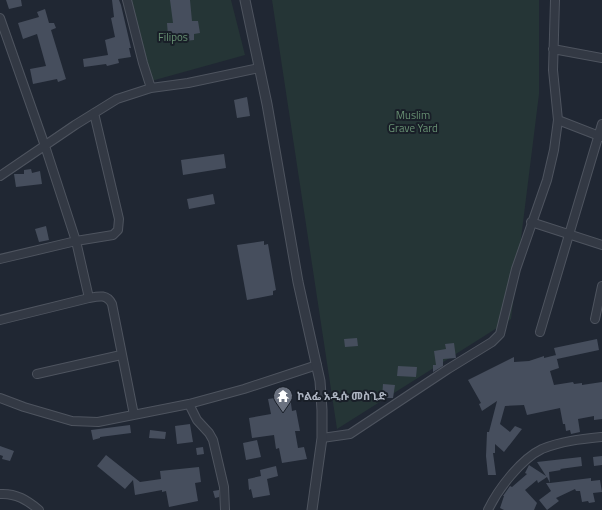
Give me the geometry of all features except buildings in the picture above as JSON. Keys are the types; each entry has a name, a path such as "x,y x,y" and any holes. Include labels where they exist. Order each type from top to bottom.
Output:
{"street":[{"path":"127,0 151,88"},
{"path":"245,0 267,104 297,275 317,365 322,410 322,438 312,510"},
{"path":"322,438 350,434 500,334 516,269 551,166 558,120 553,70 555,0"},
{"path":"0,18 4,45 45,146 76,241 89,298"},
{"path":"553,49 602,58"},
{"path":"0,176 117,99 151,88 188,83 259,68"},
{"path":"0,259 76,241 112,235 118,230 119,218 94,113"},
{"path":"558,120 600,136"},
{"path":"540,332 600,136 602,124"},
{"path":"531,222 602,245"},
{"path":"595,319 602,286"},
{"path":"0,320 101,295 108,298 110,301 134,415"},
{"path":"37,374 121,355"},
{"path":"0,398 24,407 72,421 98,422 189,404 244,389 317,365"},
{"path":"189,404 197,420 209,433 213,440 224,487 225,510"},
{"path":"488,510 506,481 534,454 553,445 570,441 602,437"},
{"path":"0,494 17,495 39,510"}],"green space":[{"name":"Filipos","path":"128,0 231,0 245,55 144,83"},
{"name":"Muslim Grave Yard","path":"272,0 539,0 539,94 511,319 337,429"}],"place":[{"name":"ኮልፌ አዲሱ መስጊድ","path":"283,413"}]}
